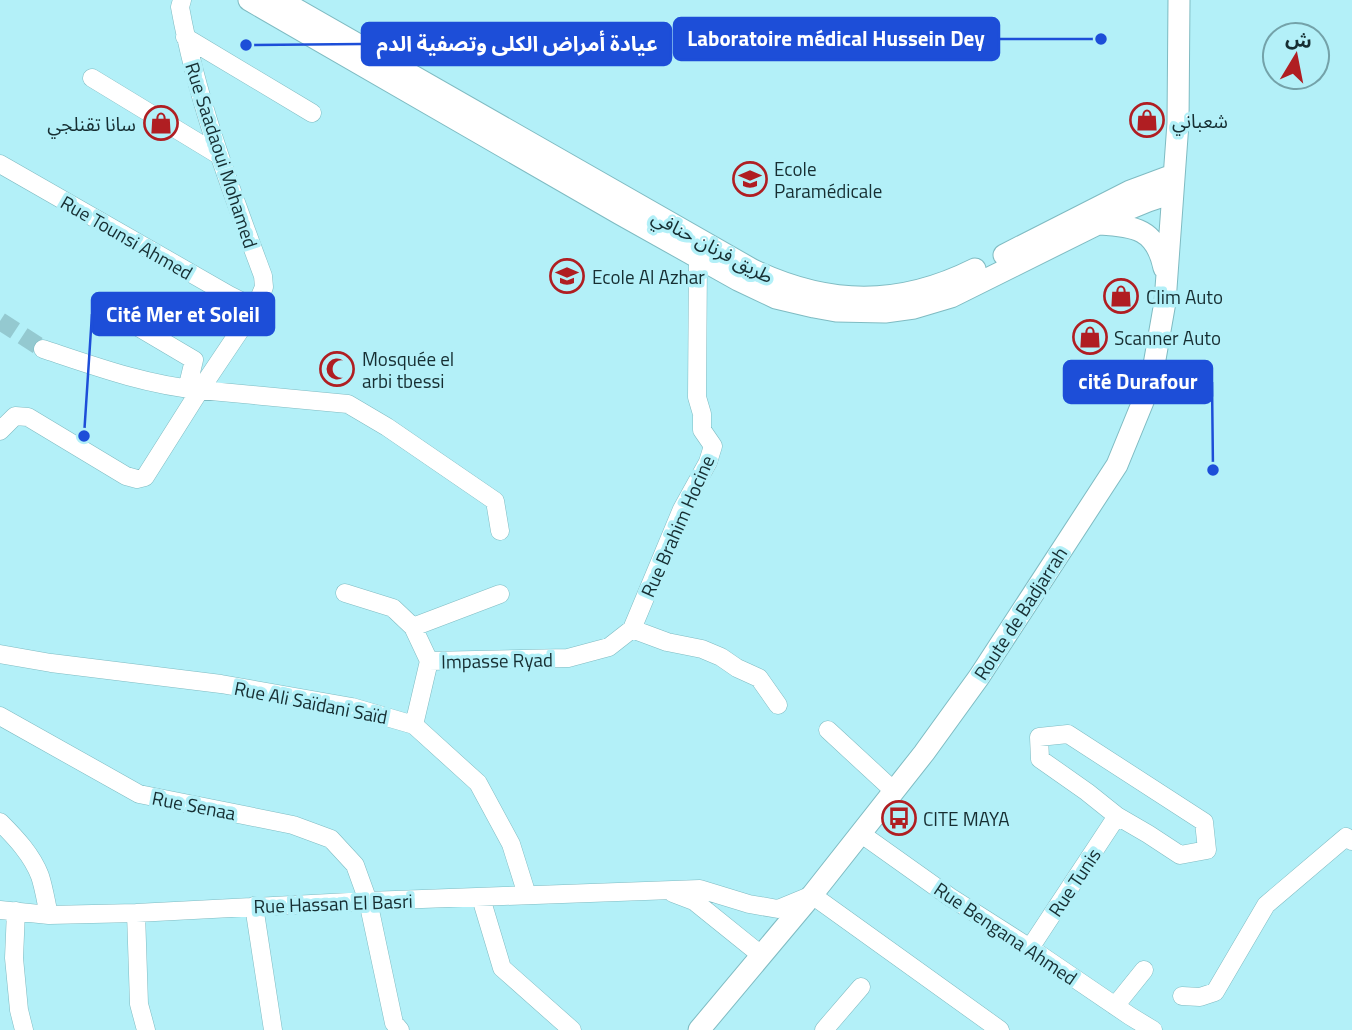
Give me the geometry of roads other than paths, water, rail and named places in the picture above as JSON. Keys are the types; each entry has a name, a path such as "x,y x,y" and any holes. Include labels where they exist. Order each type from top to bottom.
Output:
{"main road":[{"name":"طريق فرنان حنافي","path":"248,0 738,280 776,298 836,311 885,312 914,308 951,297 1147,201 1173,184"},
{"name":"طريق فرنان حنافي","path":"280,0 753,270 775,281 801,289 853,298 919,292 954,280 1130,191 1173,184"},
{"name":"Route de Badjarrah","path":"699,1030 812,895 924,753 979,677 1117,465 1151,382 1167,285 1178,122 1179,0"},
{"path":"1130,191 1175,148"},
{"path":"1098,224 1128,226 1150,237 1161,255 1167,285"}],"street":[{"name":"Rue Saadaoui Mohamed","path":"182,0 180,7 188,55 217,153 263,276 264,287 255,308"},
{"path":"185,37 312,113"},
{"path":"92,78 217,153"},
{"name":"Rue Tounsi Ahmed","path":"0,164 255,308"},
{"name":"Rue Brahim Hocine","path":"632,629 682,509 708,462 713,446 702,430 702,414 697,397 698,257"},
{"path":"101,305 194,360 194,390"},
{"path":"0,431 15,416 28,418 126,475 137,479 145,477 194,390 255,308"},
{"path":"43,349 111,372 194,390 348,404 387,427 495,501 500,531"},
{"name":"Impasse Ryad","path":"345,593 393,608 413,627 429,661 568,658 609,647 632,629"},
{"path":"413,627 500,594"},
{"path":"632,629 721,657 759,678 778,705"},
{"name":"Rue Ali Saïdani Saïd","path":"0,654 221,684 352,706 414,725 478,783 511,844 527,895"},
{"path":"414,725 429,661"},
{"name":"Rue Senaa","path":"0,716 139,794 293,825 331,839 355,865 369,901 394,1024 400,1030"},
{"path":"828,730 894,791"},
{"path":"1068,734 1205,822 1207,850 1180,855 1117,816 1040,759 1039,737 1068,734"},
{"name":"Rue Tunis","path":"1030,948 1117,816"},
{"path":"0,822 15,836 40,876 49,915"},
{"name":"Rue Bengana Ahmed","path":"860,833 950,897 1153,1030"},
{"path":"1182,996 1200,997 1214,992 1266,905 1346,837 1352,841"},
{"name":"Rue Hassan El Basri","path":"8,911 49,915 136,913 699,889 749,904 778,909 812,895"},
{"name":"Rue Hassan El Basri","path":"667,891 694,901 761,955"},
{"path":"812,895 1000,1030"},
{"path":"481,898 502,968 572,1030"},
{"path":"254,906 273,1030"},
{"path":"8,911 19,1010 24,1030"},
{"path":"136,913 139,1004 146,1030"},
{"path":"1115,1006 1144,970"},
{"path":"824,1030 861,987"}],"tunnel":[{"path":"0,321 43,349"}],"place":[{"name":"Laboratoire médical Hussein Dey","path":"1101,39"},
{"name":"عيادة أمراض الكلى وتصفية الدم","path":"246,45"},
{"name":"شعباني","path":"1147,120"},
{"name":"سانا تقنلجي","path":"161,123"},
{"name":"Ecole Paramédicale","path":"750,179"},
{"name":"Ecole Al Azhar","path":"567,276"},
{"name":"Clim Auto","path":"1121,296"},
{"name":"Scanner Auto","path":"1090,337"},
{"name":"Mosquée el arbi tbessi","path":"337,369"},
{"name":"Cité Mer et Soleil","path":"84,436"},
{"name":"cité Durafour","path":"1213,470"},
{"name":"CITE MAYA","path":"899,818"}]}
